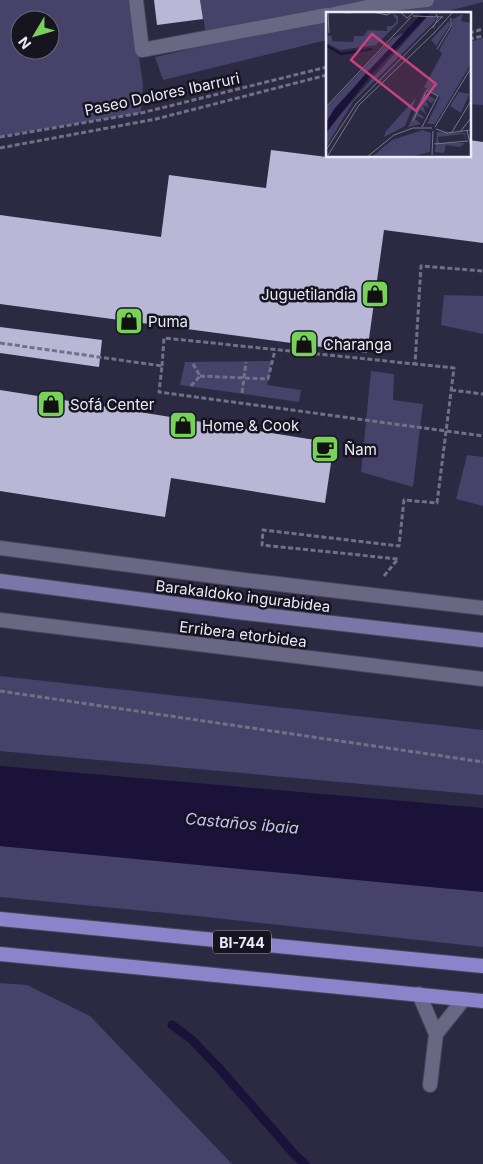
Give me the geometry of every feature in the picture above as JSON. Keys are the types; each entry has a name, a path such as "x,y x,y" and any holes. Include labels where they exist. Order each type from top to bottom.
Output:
{"main road":[{"name":"Barakaldoko ingurabidea","path":"0,581 236,612 483,640"},
{"name":"BI-744","path":"0,919 483,966"},
{"name":"BI-744","path":"0,954 483,1001"}],"street":[{"path":"136,0 142,50 326,15"},
{"path":"344,12 372,6 427,0"},
{"path":"0,548 226,578 483,608"},
{"name":"Erribera etorbidea","path":"0,620 483,679"},
{"path":"418,994 436,1034 430,1085"},
{"path":"436,1034 464,999"}],"path":[{"path":"470,33 483,29"},
{"path":"470,39 483,36"},
{"name":"Paseo Dolores Ibarruri","path":"0,137 141,113 326,67"},
{"path":"0,148 156,119 326,75"},
{"path":"415,364 421,266 483,271"},
{"path":"370,595 398,559 262,544 262,530 399,546 404,500 437,503 446,431 451,390 454,368 164,338 159,392 446,431 483,436"},
{"path":"0,344 162,366"},
{"path":"200,376 268,380 275,350"},
{"path":"192,362 200,376"},
{"path":"242,393 246,362"},
{"path":"191,386 200,376"},
{"path":"451,390 483,394"},
{"path":"0,692 483,762"}],"shaded area":[{"path":"0,0 131,0 143,85 141,113 0,136"},
{"path":"200,0 483,0 483,2 444,12 326,12 326,40 163,80 155,57 208,45"},
{"path":"483,38 483,105 470,104 470,42"},
{"path":"444,295 483,296 483,334 441,325"},
{"path":"272,361 267,385 301,390 299,402 180,385 185,362"},
{"path":"371,371 394,374 393,400 423,404 413,487 361,472"},
{"path":"467,455 483,457 483,506 456,499"},
{"path":"0,676 483,730 483,795 0,751"},
{"path":"0,846 483,890 483,947 0,897"},
{"path":"0,983 27,985 90,1016 232,1164 0,1164"}],"water":[{"name":"Castaños ibaia","path":"0,766 483,808 483,892 0,846"}],"building":[{"path":"154,0 200,0 203,19 157,25"},
{"path":"470,140 483,142 483,243 384,230 367,353 0,304 0,215 161,237 169,175 266,188 271,150 326,158 470,158"},
{"path":"0,327 102,340 99,367 0,353"},
{"path":"0,390 334,443 325,503 171,478 165,517 0,491"}],"waterway":[{"path":"172,1025 191,1039 218,1067 305,1164"}],"place":[{"name":"Juguetilandia","path":"375,294"},
{"name":"Puma","path":"129,321"},
{"name":"Charanga","path":"304,344"},
{"name":"Sofá Center","path":"51,404"},
{"name":"Home & Cook","path":"183,425"},
{"name":"Ñam","path":"325,449"}]}
